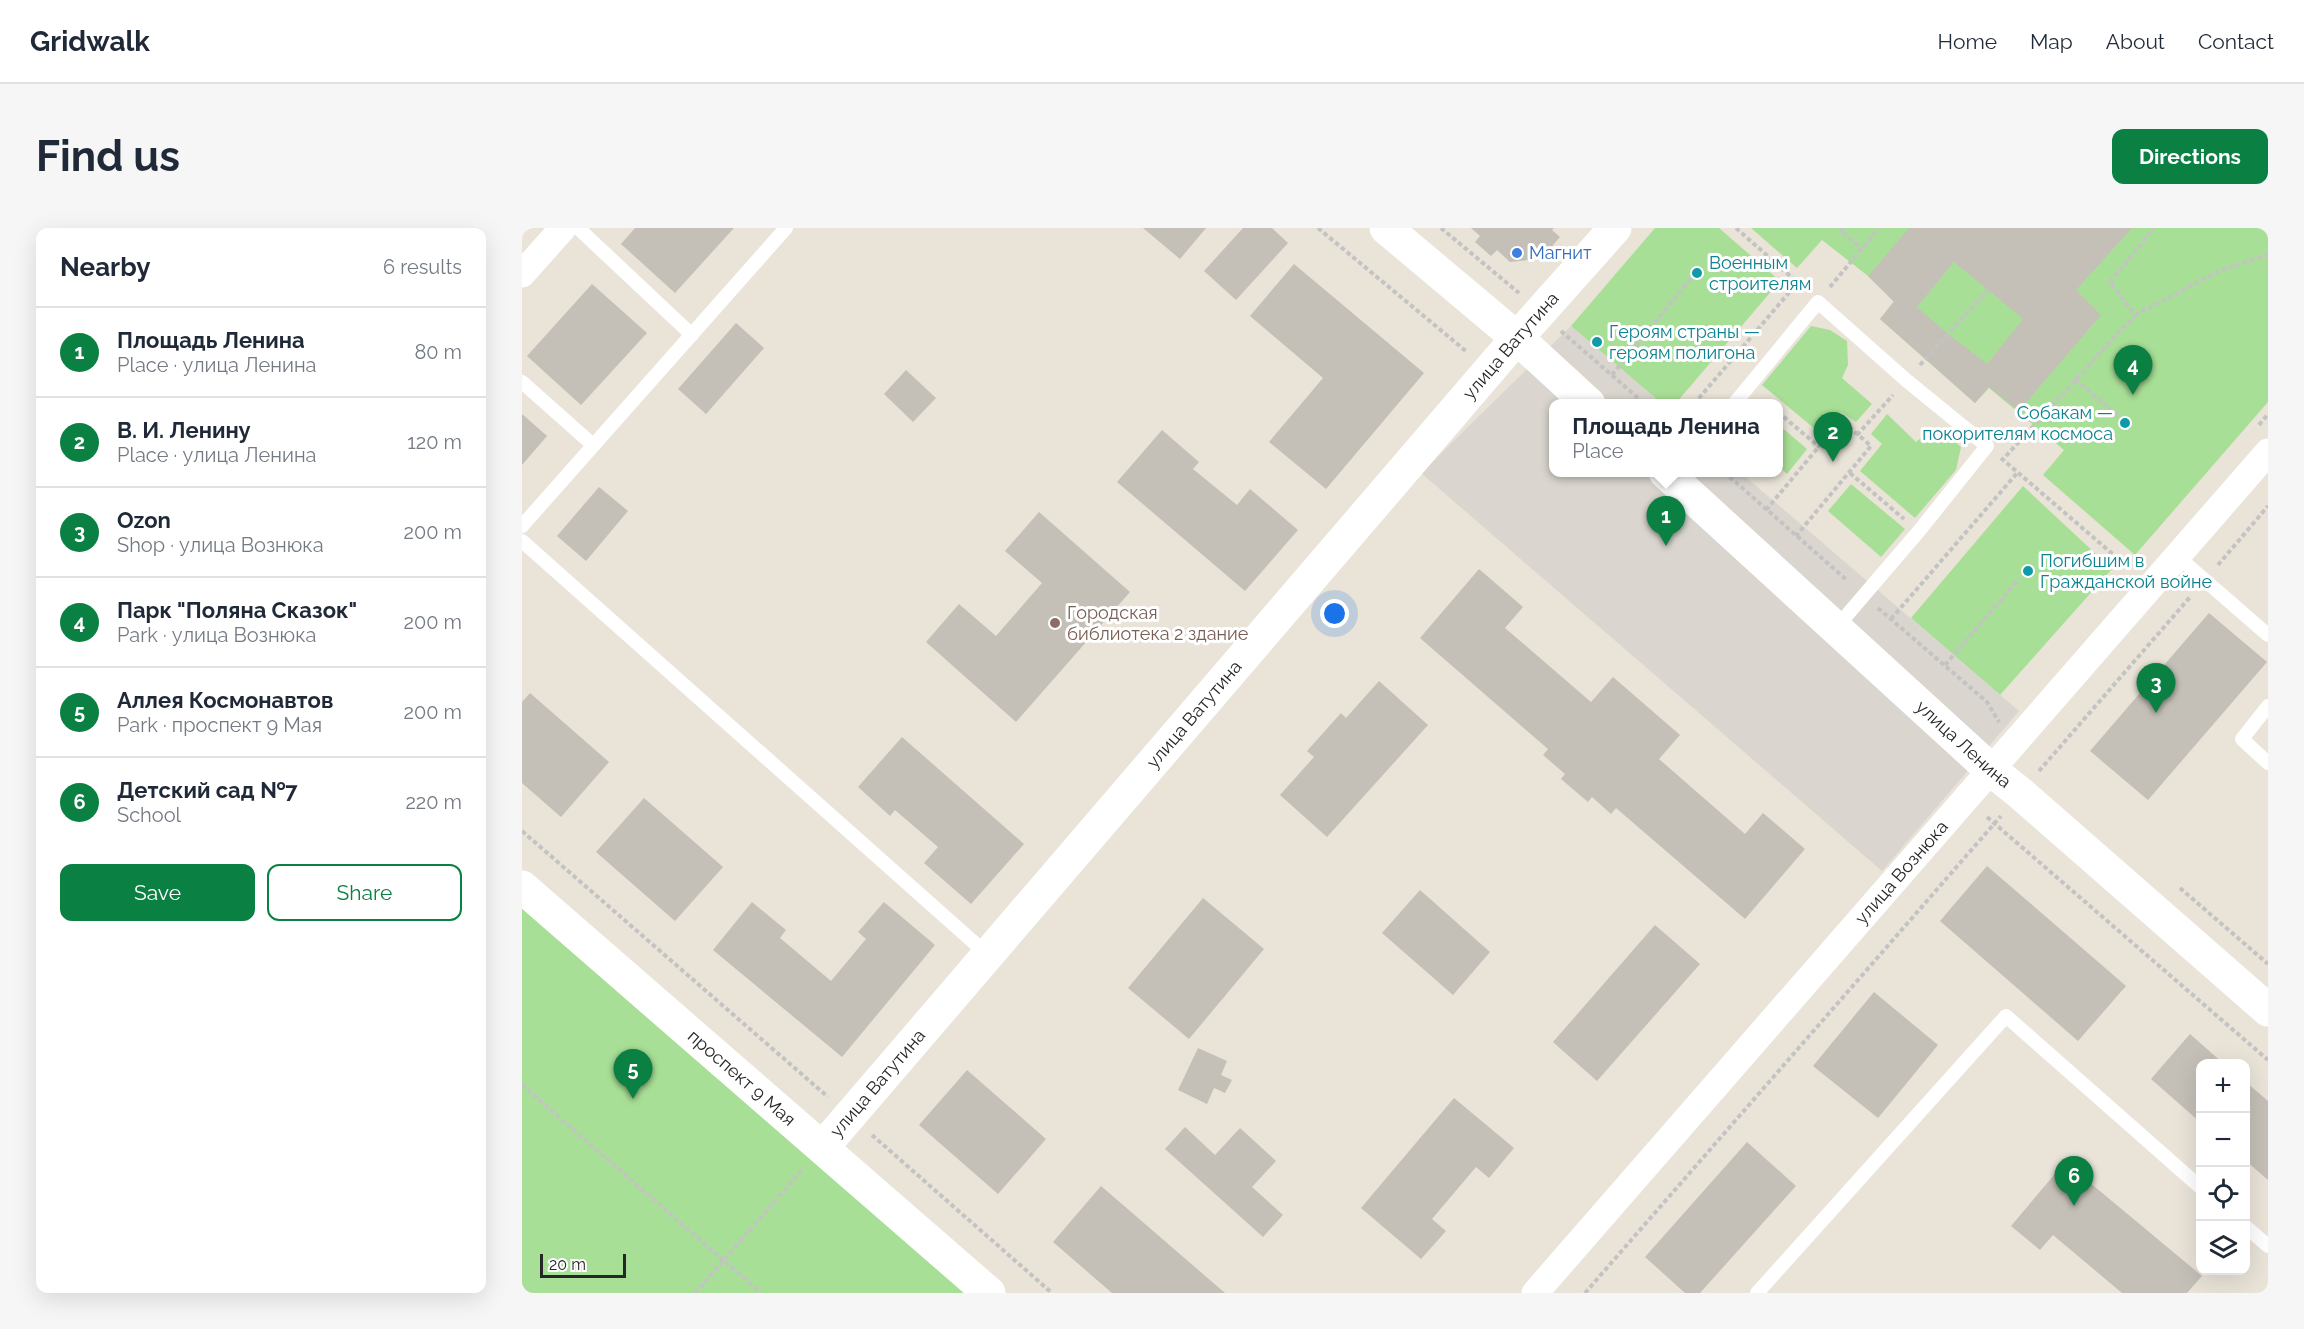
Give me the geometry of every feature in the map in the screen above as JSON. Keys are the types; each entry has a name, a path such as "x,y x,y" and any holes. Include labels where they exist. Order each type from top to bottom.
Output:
{"street":[{"path":"522,274 563,228"},
{"path":"1386,228 1517,338 1584,399"},
{"name":"улица Ватутина","path":"823,1147 838,1106 988,955 1614,228"},
{"name":"улица Вознюка","path":"1535,1293 2268,452"},
{"name":"улица Ленина","path":"1673,477 1991,770 2268,1010"},
{"name":"проспект 9 Мая","path":"522,887 989,1293"}],"lane":[{"path":"578,228 692,334"},
{"path":"522,525 786,228"},
{"path":"1738,399 1818,302 1906,380 1987,446 1919,531 1835,628"},
{"path":"522,382 593,445"},
{"path":"522,541 988,955"},
{"path":"2177,556 2268,634"},
{"path":"2268,706 2242,739 2268,763"},
{"path":"1757,1293 2006,1016 2196,1183"},
{"path":"2250,1230 2268,1246"}],"path":[{"path":"1318,228 1467,353 1460,362"},
{"path":"1441,228 1639,399"},
{"path":"1736,228 1818,302 1879,228"},
{"path":"2135,315 2110,282 2154,228"},
{"path":"1841,229 1862,249"},
{"path":"2003,460 2135,315 2221,270 2268,255"},
{"path":"1612,375 1692,277"},
{"path":"1698,399 1797,282"},
{"path":"1924,360 1988,290"},
{"path":"2075,380 2118,416"},
{"path":"1783,416 1819,447"},
{"path":"1766,510 1841,420 1871,446 1796,536"},
{"path":"1987,446 2151,586"},
{"path":"1891,619 2018,472"},
{"path":"1850,473 1919,531"},
{"path":"1585,1293 1995,824 2268,506"},
{"path":"1945,665 2019,579"},
{"path":"1968,796 1995,824 2268,1060"},
{"path":"522,831 1052,1293"},
{"path":"522,1085 761,1293"},
{"path":"834,1086 838,1106"},
{"path":"695,1293 823,1147"}],"green space":[{"path":"1655,228 1719,228 1780,281 1679,399 1656,399 1571,326"},
{"path":"1751,228 2268,228 2268,402 2135,555 2043,475 2064,450 1989,388 1975,403 1880,319 1894,301 1868,276 1822,240 1797,268"},
{"path":"1811,326 1830,330 1847,341 1848,365 1842,378 1872,404 1856,422 1841,412 1821,434 1783,402 1783,399 1779,399 1762,385"},
{"path":"1887,414 1916,442 1942,430 1961,447 1956,470 1915,518 1860,471 1882,444 1871,434"},
{"path":"1783,428 1807,449 1787,474 1783,470"},
{"path":"1851,484 1905,529 1881,557 1828,511"},
{"path":"2023,486 2112,569 2000,695 1911,618"},
{"path":"522,906 967,1293 522,1293"}],"shaded area":[{"path":"1571,326 1656,399 1549,399 1549,477 1746,477 2019,711 1882,871 1421,473"}],"building":[{"path":"635,228 734,228 675,293 621,244"},
{"path":"1143,228 1206,228 1180,259"},
{"path":"1243,228 1272,228 1288,243 1236,300 1204,271"},
{"path":"1471,228 1554,228 1552,230 1560,237 1547,252 1541,247 1529,260 1510,262 1497,250 1491,256 1475,242 1480,236"},
{"path":"1909,228 2132,228 2076,290 2101,315 2019,411 1989,387 1975,403 1880,319 1894,302 1868,276","holes":["1954,262 2023,319 1987,364 1917,307"]},
{"path":"1294,264 1424,373 1326,489 1269,442 1323,378 1250,316"},
{"path":"592,284 647,333 581,405 527,356"},
{"path":"736,323 764,348 706,414 678,389"},
{"path":"906,370 936,398 913,422 884,394"},
{"path":"522,414 547,436 522,465"},
{"path":"1162,430 1199,462 1193,469 1237,505 1250,489 1298,530 1245,591 1117,482"},
{"path":"599,487 628,511 586,561 557,536"},
{"name":"Городская библиотека 2 здание","path":"1039,512 1130,592 1016,722 926,642 959,604 996,636 1042,583 1005,551"},
{"path":"1479,569 1523,607 1505,628 1591,702 1613,677 1680,735 1659,759 1745,834 1763,813 1805,849 1745,919 1616,808 1611,814 1592,797 1588,802 1561,779 1565,774 1543,755 1548,749 1420,638"},
{"path":"2209,613 2267,662 2148,800 2090,751"},
{"path":"1379,681 1428,725 1327,837 1280,795 1314,757 1307,751 1341,713 1346,718"},
{"path":"530,693 609,762 561,817 522,783 522,702"},
{"path":"902,737 1024,844 971,904 924,863 938,847 895,810 890,816 858,787"},
{"path":"644,798 723,867 675,921 596,852"},
{"path":"1987,866 2126,986 2078,1041 1940,921"},
{"path":"1420,890 1490,952 1453,995 1382,933"},
{"path":"1203,898 1264,949 1189,1039 1128,988"},
{"path":"752,902 786,930 780,938 831,981 866,939 858,932 884,902 935,945 842,1057 713,950"},
{"path":"1655,925 1700,964 1597,1081 1553,1042"},
{"path":"1874,992 1938,1045 1878,1118 1813,1066"},
{"path":"2190,1034 2218,1059 2196,1059 2196,1118 2151,1079"},
{"path":"1198,1048 1227,1061 1221,1075 1232,1080 1225,1093 1214,1088 1207,1104 1178,1090"},
{"path":"967,1070 1046,1139 998,1194 919,1125"},
{"path":"2250,1085 2268,1101 2268,1180 2250,1164"},
{"path":"1454,1098 1514,1148 1489,1178 1476,1167 1432,1219 1446,1231 1421,1259 1361,1208"},
{"path":"1185,1127 1215,1155 1240,1128 1276,1161 1252,1187 1283,1215 1263,1237 1165,1149"},
{"path":"1747,1142 1796,1186 1700,1293 1685,1293 1645,1257"},
{"path":"2065,1162 2196,1271 2196,1275 2202,1276 2187,1293 2122,1293 2053,1235 2040,1250 2011,1226"},
{"path":"1101,1186 1225,1293 1112,1293 1053,1242"}],"place":[{"name":"Магнит","path":"1517,253"},
{"name":"Военным строителям","path":"1697,273"},
{"name":"Героям страны — героям полигона","path":"1597,342"},
{"name":"Парк \"Поляна Сказок\"","path":"2133,395"},
{"name":"Собакам — покорителям космоса","path":"2125,423"},
{"name":"В. И. Ленину","path":"1833,462"},
{"name":"Площадь Ленина","path":"1666,546"},
{"name":"Погибшим в Гражданской войне","path":"2028,571"},
{"name":"Городская библиотека 2 здание","path":"1055,623"},
{"name":"Ozon","path":"2156,713"},
{"name":"Аллея Космонавтов","path":"633,1099"},
{"name":"Детский сад №7","path":"2074,1206"}]}
